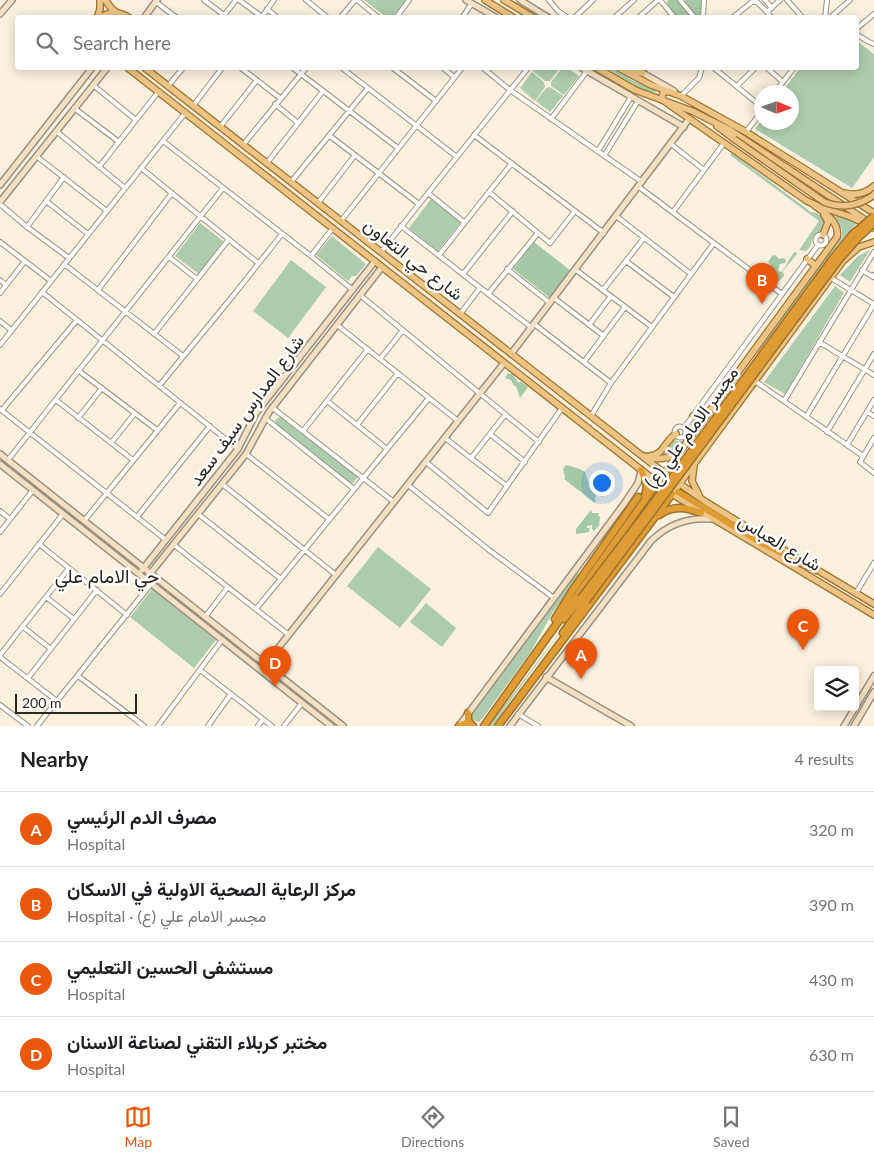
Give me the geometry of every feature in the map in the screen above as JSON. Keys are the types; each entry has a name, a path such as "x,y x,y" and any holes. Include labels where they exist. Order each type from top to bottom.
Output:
{"highway":[{"name":"مجسر الامام علي (ع)","path":"544,664 583,600 646,513 834,257 852,235 874,214"},
{"name":"مجسر الامام علي (ع)","path":"534,657 583,600 838,261 858,238 874,226"},
{"path":"641,470 647,485 642,504"},
{"path":"484,725 657,483"},
{"path":"498,726 676,490 763,544 817,570"},
{"path":"549,634 557,615 572,591 638,497"},
{"path":"653,521 663,512 672,509 686,508 701,513"},
{"path":"631,519 646,530"},
{"path":"468,713 468,720 473,726"},
{"path":"459,726 466,723 473,726"}],"main road":[{"path":"1,10 12,0"},
{"path":"98,15 100,0"},
{"path":"105,0 112,9 123,15"},
{"path":"485,0 509,15"},
{"path":"504,0 529,15"},
{"path":"520,0 528,2 545,15"},
{"path":"146,15 157,1"},
{"path":"469,2 493,15"},
{"path":"105,15 116,12"},
{"path":"0,185 90,70"},
{"path":"0,203 105,70"},
{"name":"شارع حي التعاون","path":"131,70 657,483 676,490"},
{"name":"شارع حي التعاون","path":"148,70 636,451 664,474 676,490"},
{"path":"587,70 684,128"},
{"path":"600,70 635,90 696,113 750,142 874,226"},
{"path":"624,70 646,83 682,96"},
{"path":"630,70 643,73"},
{"path":"638,70 746,132 874,214"},
{"path":"650,96 655,95 658,87"},
{"path":"657,483 836,240 838,231 832,219 814,205 664,101 663,93 669,91"},
{"path":"696,113 808,193 828,204 854,205 874,195"},
{"path":"511,354 689,119"},
{"path":"21,158 22,165 25,167 30,165"},
{"path":"12,170 18,170 20,173 19,178"},
{"path":"841,192 861,194 874,186"},
{"path":"807,201 828,220 828,225 823,235"},
{"path":"814,205 845,214 874,226"},
{"path":"350,242 355,239 356,233"},
{"path":"359,249 361,243 366,241"},
{"path":"676,490 850,253 874,242"},
{"path":"807,259 816,266"},
{"name":"شارع المدارس سيف سعد","path":"139,574 238,449 256,413 375,261"},
{"name":"شارع المدارس سيف سعد","path":"146,580 246,454 265,418 382,267"},
{"path":"320,332 322,338 326,339"},
{"path":"313,341 318,343 320,347"},
{"path":"754,351 757,360 762,363 769,362"},
{"path":"260,670 504,363"},
{"path":"745,364 751,364 756,367 760,375"},
{"path":"540,391 545,388 546,382"},
{"path":"551,400 553,394 558,391"},
{"path":"693,416 702,422"},
{"path":"646,456 658,454 676,434"},
{"path":"636,451 654,459 664,459 673,456 682,449"},
{"path":"0,454 343,726"},
{"path":"696,461 692,471 692,481 698,493 706,502"},
{"path":"0,464 331,726"},
{"path":"459,726 636,486 641,470"},
{"path":"17,478 22,476 23,472"},
{"path":"26,485 26,480 30,478"},
{"name":"شارع العباس","path":"676,490 706,502 874,604"},
{"name":"شارع العباس","path":"676,490 701,513 874,615"},
{"path":"510,726 654,537 667,528 681,522 696,519 712,519"},
{"path":"179,524 180,528 186,530"},
{"path":"173,531 179,533 180,537"},
{"path":"844,726 874,676"},
{"path":"546,677 631,726"},
{"path":"854,726 874,692"}],"street":[{"path":"206,0 222,15"},
{"path":"224,15 237,0 258,15"},
{"path":"262,15 274,0"},
{"path":"306,0 324,15"},
{"path":"312,5 315,0"},
{"path":"343,15 356,0 375,15"},
{"path":"398,15 409,0"},
{"path":"577,15 593,0"},
{"path":"617,15 634,0"},
{"path":"642,15 659,0 672,15"},
{"path":"680,0 693,15"},
{"path":"703,15 704,0"},
{"path":"765,0 772,8"},
{"path":"766,12 780,0"},
{"path":"787,0 800,15"},
{"path":"825,15 827,0"},
{"path":"833,15 850,0"},
{"path":"157,1 173,15"},
{"path":"552,1 565,15"},
{"path":"463,15 469,2"},
{"path":"735,15 749,3 754,2 757,2 769,15"},
{"path":"267,9 274,15"},
{"path":"859,26 874,14"},
{"path":"859,36 874,44"},
{"path":"168,86 181,70"},
{"path":"193,106 220,70"},
{"path":"244,70 280,98"},
{"path":"296,70 398,148"},
{"path":"243,145 304,70"},
{"path":"344,70 456,157"},
{"path":"396,70 436,100"},
{"path":"445,70 454,77"},
{"path":"341,221 460,70"},
{"path":"485,70 510,90 598,151 672,212 782,294"},
{"path":"381,252 526,70"},
{"path":"551,119 584,70"},
{"path":"682,96 699,78 701,70"},
{"path":"717,70 754,100"},
{"path":"737,86 753,70"},
{"path":"769,70 783,82"},
{"path":"781,85 792,70"},
{"path":"220,127 258,80"},
{"path":"93,85 136,120"},
{"path":"291,182 368,88"},
{"path":"267,163 324,90"},
{"path":"99,167 159,91"},
{"path":"598,151 632,97"},
{"path":"604,156 638,101"},
{"path":"276,104 298,123"},
{"path":"74,108 119,142"},
{"path":"0,345 186,112"},
{"path":"746,132 754,122"},
{"path":"56,131 125,188"},
{"path":"474,135 604,232"},
{"path":"330,136 419,204"},
{"path":"163,141 353,290"},
{"path":"672,212 724,143"},
{"path":"671,144 704,170"},
{"path":"318,203 355,155"},
{"path":"36,156 107,211"},
{"path":"439,256 512,163"},
{"path":"141,168 258,263"},
{"path":"27,227 64,178"},
{"path":"8,460 223,188"},
{"path":"489,192 550,243 575,211"},
{"path":"98,290 172,193"},
{"path":"428,193 464,222"},
{"path":"46,202 88,234"},
{"path":"0,203 27,227 69,258"},
{"path":"463,274 513,211"},
{"path":"616,216 691,274"},
{"path":"401,226 488,294 611,383"},
{"path":"311,256 333,228"},
{"path":"488,294 538,233"},
{"path":"159,386 282,234"},
{"path":"823,235 827,238 827,242 823,246 818,244 816,238 823,235"},
{"path":"603,290 644,238"},
{"path":"154,334 229,239"},
{"path":"0,242 51,281"},
{"path":"591,416 611,383 714,243"},
{"path":"684,428 818,244"},
{"path":"784,402 874,252"},
{"path":"169,257 197,279"},
{"path":"0,293 25,261"},
{"path":"626,261 674,298"},
{"path":"64,264 183,356"},
{"path":"507,270 604,336"},
{"path":"576,270 652,327"},
{"path":"862,270 873,277 874,275"},
{"path":"806,417 874,304 831,278"},
{"path":"0,280 6,285"},
{"path":"460,314 480,288"},
{"path":"42,292 238,449"},
{"path":"360,295 539,442"},
{"path":"589,326 611,296"},
{"path":"584,362 625,307"},
{"path":"77,320 1,409 166,540"},
{"path":"0,321 12,330"},
{"path":"337,325 458,421"},
{"path":"380,359 403,330"},
{"path":"819,342 874,375"},
{"path":"303,431 368,349"},
{"path":"827,432 874,354"},
{"path":"79,371 157,430"},
{"path":"357,425 398,373"},
{"path":"755,381 863,456"},
{"path":"78,418 102,388"},
{"path":"256,609 429,398"},
{"path":"56,400 132,460"},
{"path":"847,445 874,400"},
{"path":"327,401 387,449"},
{"path":"84,520 180,402"},
{"path":"273,408 394,502"},
{"path":"426,462 488,513 562,408"},
{"path":"867,412 874,416"},
{"path":"111,444 135,413"},
{"path":"470,458 505,415"},
{"path":"265,418 354,490"},
{"path":"137,517 210,426"},
{"path":"678,427 684,428 686,433 684,436 679,437 675,430 678,427"},
{"path":"490,434 525,462"},
{"path":"445,438 507,486"},
{"path":"874,438 860,461 860,464 874,473"},
{"path":"246,454 330,519"},
{"path":"222,484 336,575"},
{"path":"408,485 489,550 554,598"},
{"path":"0,532 33,490"},
{"path":"0,511 10,519"},
{"path":"0,594 62,514"},
{"path":"198,514 281,579"},
{"path":"39,544 127,615"},
{"path":"174,545 289,635"},
{"path":"856,593 874,563"},
{"path":"57,702 0,656 69,568"},
{"path":"0,584 5,588"},
{"path":"37,726 151,584"},
{"path":"205,617 228,587"},
{"path":"28,678 97,590"},
{"path":"46,597 74,620"},
{"path":"23,627 51,649"},
{"path":"158,726 222,640"},
{"path":"200,670 272,726"},
{"path":"78,676 144,726"},
{"path":"208,726 231,694"},
{"path":"284,726 302,703"},
{"path":"0,704 28,726"},
{"path":"518,714 538,726"},
{"path":"258,726 263,719"}],"green space":[{"path":"364,0 406,0 394,15 383,15"},
{"path":"668,0 681,0 684,2 686,0 703,0 702,15 674,15 666,6"},
{"path":"859,43 874,54 874,157 852,188 757,130 799,130 799,85 787,85 798,70 859,70"},
{"path":"558,70 550,81 545,81 533,71"},
{"path":"560,70 571,70 579,76 564,95 551,86 551,82"},
{"path":"609,70 615,70 634,81 656,89 656,92 638,87"},
{"path":"532,72 544,82 545,87 535,101 520,88"},
{"path":"550,87 563,96 550,112 536,101 546,88"},
{"path":"731,152 811,212 817,213 826,220 822,231 814,235 810,247 806,251 799,250 819,221 730,155"},
{"path":"431,199 461,222 438,251 409,228"},
{"path":"834,216 858,222 837,246 758,354 842,236 842,229"},
{"path":"200,223 223,241 199,274 175,256"},
{"path":"332,236 366,264 356,276 352,276 348,281 316,255"},
{"path":"534,242 571,271 550,298 513,269"},
{"path":"870,250 850,282 840,275 858,256"},
{"path":"794,252 797,254 783,271 784,276 779,281 775,281 772,277 775,274 773,268 768,262 775,255 779,259 783,258 786,260 785,263 780,264 778,271 782,272"},
{"path":"291,260 326,287 288,338 253,311"},
{"path":"835,286 844,293 785,394 764,382"},
{"path":"508,373 513,375 518,382 528,387 520,398 516,386 514,386 511,380 505,378"},
{"path":"280,417 358,477 351,485 278,428 275,420"},
{"path":"694,425 686,440 678,448 662,455 673,440 681,441 685,439 689,426"},
{"path":"566,465 585,472 588,481 603,487 607,494 602,497 596,493 595,503 564,479 563,469"},
{"path":"591,510 592,513 599,513 599,526 594,531 592,525 587,526 587,528 590,528 589,532 576,534 576,529"},
{"path":"378,547 431,589 400,628 347,586"},
{"path":"577,572 579,574 553,612 530,653 482,719 479,722 472,720 472,713"},
{"path":"152,589 216,640 194,668 130,617"},
{"path":"426,603 456,628 442,647 410,622"},
{"path":"566,624 492,726 489,726"}],"tunnel":[{"path":"638,497 651,489 667,488"}],"place":[{"name":"مركز الرعاية الصحية الاولية في الاسكان","path":"762,304"},
{"name":"مستشفى الحسين التعليمي","path":"803,650"},
{"name":"مصرف الدم الرئيسي","path":"581,679"},
{"name":"مختبر كربلاء التقني لصناعة الاسنان","path":"275,687"}],"district":[{"name":"حي الامام علي","path":"107,575"}]}
